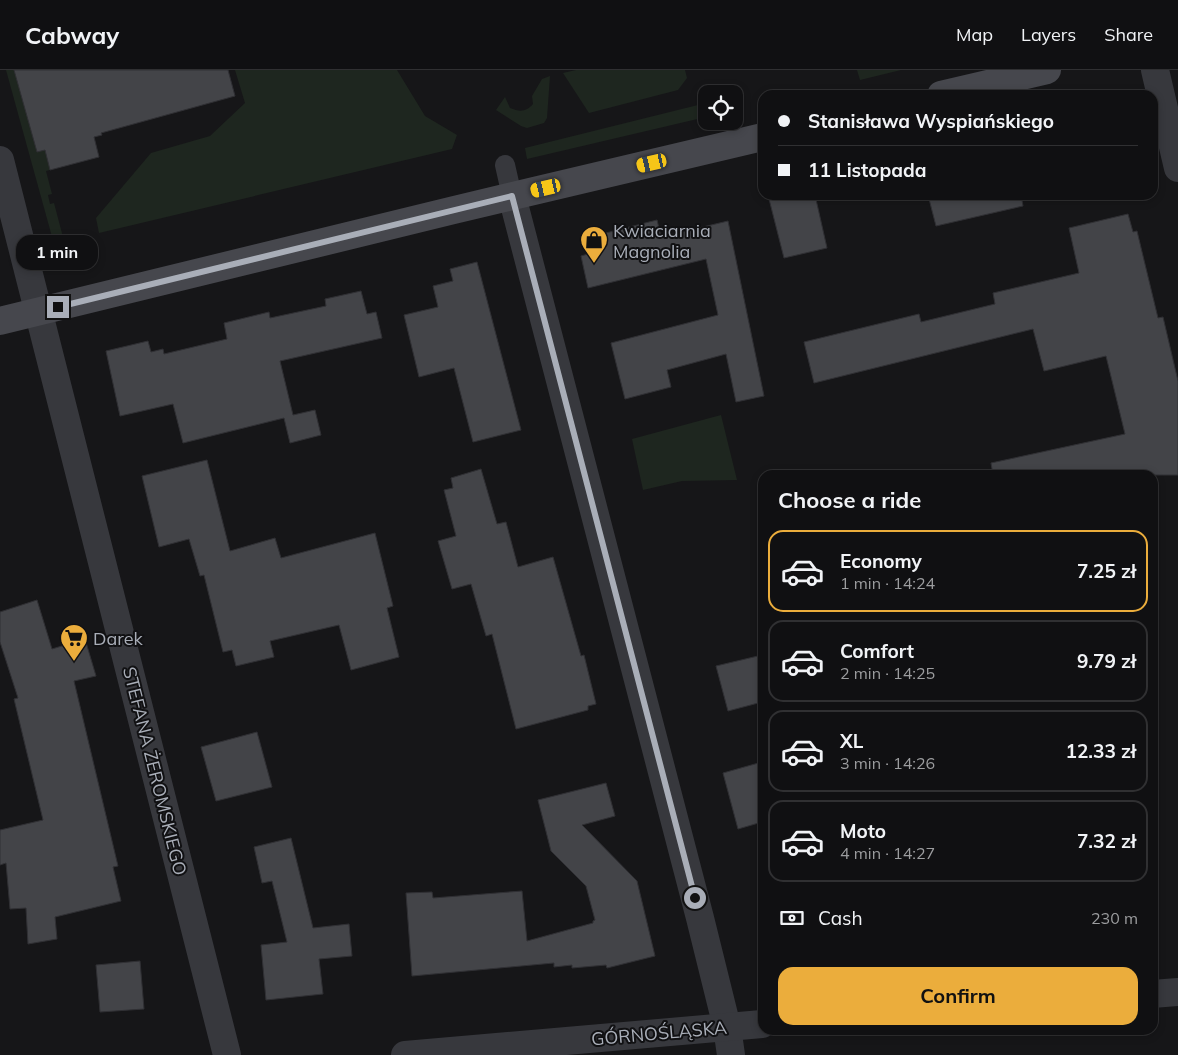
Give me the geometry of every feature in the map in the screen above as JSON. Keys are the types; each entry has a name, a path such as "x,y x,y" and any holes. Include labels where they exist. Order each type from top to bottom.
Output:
{"street":[{"path":"962,90 1047,70"},
{"path":"1155,70 1178,168"},
{"path":"0,321 758,138"},
{"name":"STEFANA ŻEROMSKIEGO","path":"0,160 227,1055"},
{"path":"512,196 727,1027 731,1055"},
{"path":"1158,994 1178,992"},
{"name":"GÓRNOŚLĄSKA","path":"405,1055 758,1024"}],"lane":[{"path":"505,165 512,196"}],"shaded area":[{"path":"6,70 14,70 37,152 45,150 50,170 46,171 52,194 48,195 50,204 54,203 64,241 54,244"},
{"path":"235,70 397,70 425,116 457,135 452,149 99,233 96,218 151,153 210,136 245,103"},
{"path":"576,70 685,70 687,78 678,90 589,113 563,73"},
{"path":"857,70 901,70 860,80"},
{"path":"550,76 547,118 544,123 527,128 496,110 505,97 510,108 520,111 528,109 533,104 532,96 542,79"},
{"path":"698,105 698,119 527,159 525,148"},
{"path":"721,415 737,480 682,481 643,490 632,439"}],"building":[{"path":"14,70 228,70 235,96 101,133 102,135 94,137 99,157 50,170 45,150 37,152"},
{"path":"769,200 816,200 827,248 784,258"},
{"path":"929,200 1022,200 1023,206 936,226"},
{"path":"1128,214 1133,232 1137,231 1158,318 1163,317 1178,381 1178,475 1158,475 1158,470 992,470 991,463 1125,434 1106,356 1044,371 1033,329 814,383 804,342 919,314 921,322 995,304 993,293 1079,273 1069,228"},
{"path":"657,220 661,237 728,221 764,396 736,402 726,354 667,370 671,387 625,399 611,343 718,315 706,259 588,288 581,256 602,250 598,235"},
{"path":"477,262 521,430 473,442 454,368 419,377 404,315 438,307 433,286 453,281 450,269"},
{"path":"361,291 367,314 376,312 382,338 280,361 293,415 315,410 321,435 290,443 284,418 183,443 173,404 120,416 106,351 148,341 151,352 163,349 164,354 227,339 224,323 269,312 270,318 326,306 325,299"},
{"path":"207,460 230,551 275,538 281,558 375,533 393,606 387,608 399,657 351,670 339,625 270,641 274,657 236,666 232,650 223,652 204,575 200,576 189,539 159,547 142,476"},
{"path":"481,469 497,524 506,522 518,567 553,557 581,656 584,655 596,704 588,706 588,710 516,729 492,634 486,636 471,584 452,589 438,541 456,536 444,490 453,488 451,478"},
{"path":"37,600 52,649 85,639 96,676 74,681 118,866 113,867 121,901 55,917 57,939 28,944 26,908 10,909 6,863 0,865 0,830 43,820 14,699 18,698 0,642 0,612"},
{"path":"758,656 758,703 728,711 716,666"},
{"path":"257,732 272,787 216,801 201,747"},
{"path":"758,763 758,823 738,829 723,773"},
{"path":"606,783 615,816 582,825 637,881 655,956 607,968 606,965 572,968 572,965 554,967 554,963 412,976 406,893 432,892 433,898 522,891 527,941 593,923 595,920 586,886 551,851 538,800"},
{"path":"291,838 313,928 349,924 352,956 319,959 323,994 266,1000 261,945 287,942 272,881 262,883 254,847"},
{"path":"140,961 144,1009 100,1012 96,965"}],"place":[{"name":"Kwiaciarnia Magnolia","path":"594,264"},
{"name":"Darek","path":"74,662"}],"route":[{"path":"58,307 512,196 695,898"}]}
